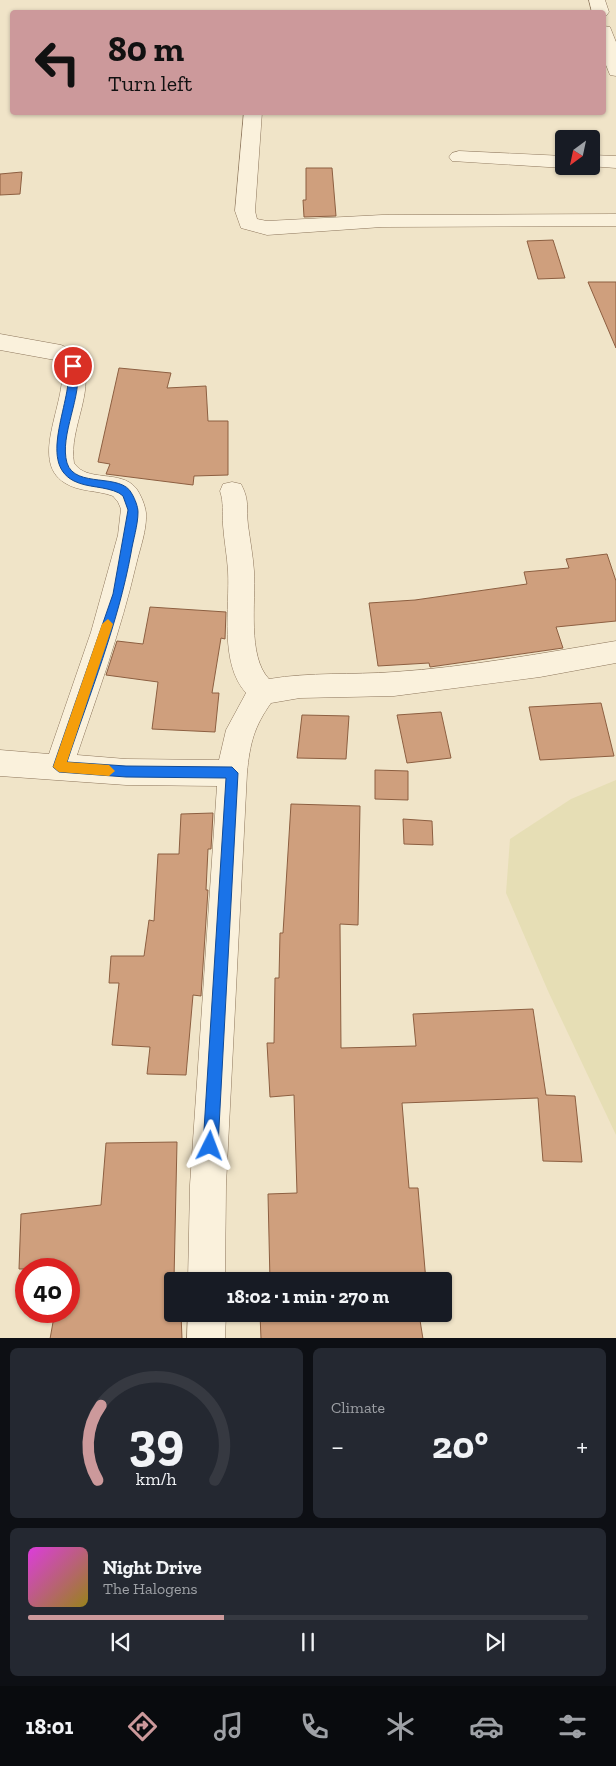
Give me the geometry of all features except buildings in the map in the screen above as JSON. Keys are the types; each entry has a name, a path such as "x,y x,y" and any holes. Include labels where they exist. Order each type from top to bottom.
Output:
{"street":[{"path":"606,38 616,71"},
{"path":"253,115 245,211 248,223 254,226 267,228 382,221 616,220"},
{"path":"459,157 555,162"},
{"path":"600,161 616,162"},
{"path":"0,342 61,353 71,359 75,377 62,445 62,464 68,472 78,479 94,484 114,486 122,490 127,494 133,510 118,594 59,767"},
{"path":"232,491 236,502 242,611 241,639 249,677 263,692"},
{"path":"207,1272 208,1185 232,773 235,739 246,715 263,692 300,686 394,684 540,666 616,652"},
{"path":"0,763 126,772 232,773"},
{"path":"206,1338 207,1322"}],"shaded area":[{"path":"616,780 616,1135 548,991 506,893 510,839 571,799"}],"slow traffic":[{"path":"108,624 59,767 109,771"}],"route":[{"path":"73,366 75,377 62,445 62,464 68,472 78,479 94,484 114,486 122,490 127,494 133,510 131,531 118,594 59,767 126,772 232,773 210,1146"}]}
